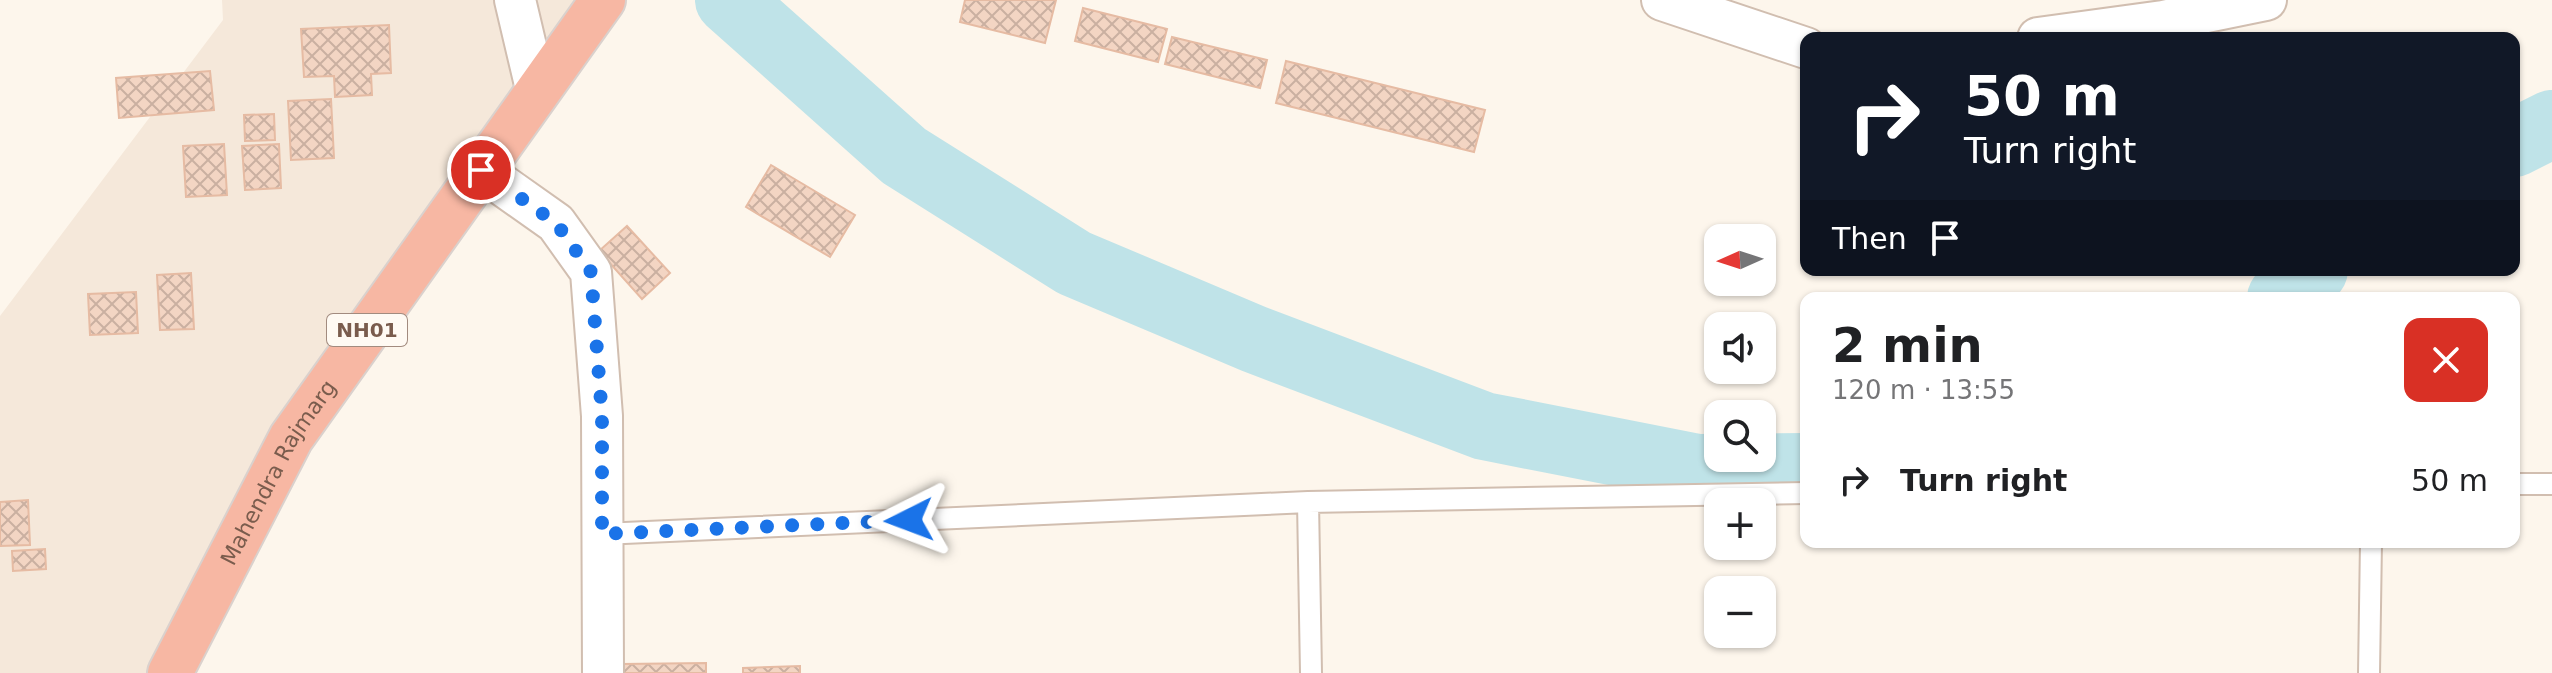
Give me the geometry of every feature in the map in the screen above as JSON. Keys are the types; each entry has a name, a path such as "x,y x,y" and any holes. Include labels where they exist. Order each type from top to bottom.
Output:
{"highway":[{"name":"Mahendra Rajmarg","path":"170,673 291,438 600,4"}],"street":[{"path":"515,0 537,93"},
{"path":"1662,0 1800,46"},
{"path":"2082,32 2163,21 2266,0"},
{"path":"481,170 556,223 591,272 602,416 603,673"}],"lane":[{"path":"2520,484 2552,484"},
{"path":"602,534 1308,502 1800,493"},
{"path":"1308,502 1311,673"},
{"path":"2369,673 2371,548"}],"shaded area":[{"path":"222,0 598,0 481,170 170,673 0,673 0,316 223,20"}],"building":[{"path":"965,0 1056,0 1045,43 960,22"},
{"path":"1083,8 1167,29 1158,62 1075,41"},
{"path":"389,25 391,73 371,74 372,95 335,97 334,76 304,77 301,29"},
{"path":"1172,37 1267,60 1260,88 1165,64"},
{"path":"1286,61 1485,110 1474,152 1276,103"},
{"path":"210,71 214,110 119,118 116,78"},
{"path":"331,99 334,158 291,160 288,101"},
{"path":"274,114 275,140 245,141 244,115"},
{"path":"224,144 227,195 186,197 183,146"},
{"path":"279,144 281,188 245,190 242,146"},
{"path":"771,165 855,215 830,257 746,207"},
{"path":"627,226 670,273 642,299 599,251"},
{"path":"191,273 194,329 160,330 157,275"},
{"path":"136,292 138,333 90,335 88,294"},
{"path":"28,500 30,545 0,546 0,502"},
{"path":"45,549 46,569 13,571 12,551"},
{"path":"706,663 706,673 623,673 622,664"},
{"path":"800,666 800,673 743,673 743,668"}],"waterway":[{"path":"729,0 904,156 1074,263 1254,339 1484,426 1698,468 1800,467"},
{"path":"2520,140 2552,124"},
{"path":"2288,292 2307,276"}],"route":[{"path":"481,170 556,223 591,272 602,416 602,534 909,520"}]}
